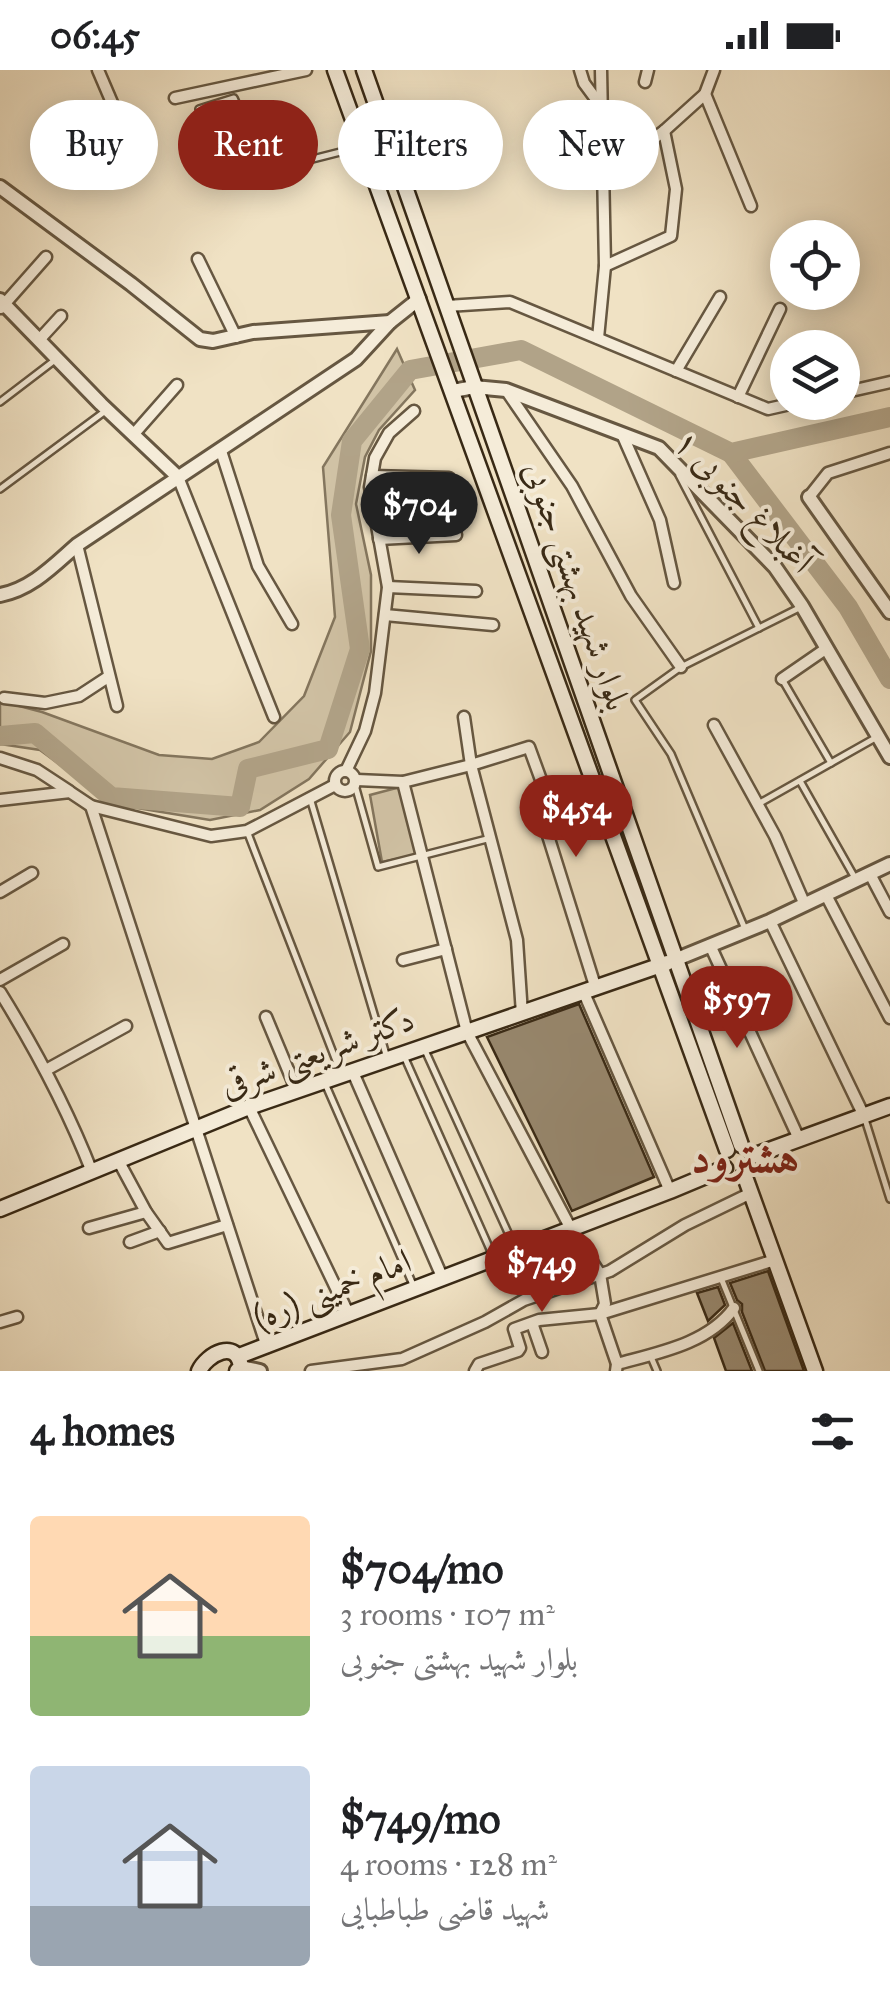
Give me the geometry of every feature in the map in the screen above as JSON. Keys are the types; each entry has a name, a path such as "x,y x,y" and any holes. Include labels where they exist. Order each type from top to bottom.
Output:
{"main road":[{"path":"334,70 345,100"},
{"path":"364,70 448,309"},
{"path":"379,190 419,299"},
{"name":"بلوار شهید بهشتی جنوبی","path":"419,299 658,966 734,1147"},
{"name":"بلوار شهید بهشتی جنوبی","path":"448,309 677,959 734,1147"},
{"name":"دکتر شریعتی شرقی","path":"0,1209 249,1107 677,959"},
{"path":"753,1156 890,1106"},
{"path":"734,1147 749,1149 753,1156 744,1174 735,1175 725,1168 723,1158 734,1147"},
{"name":"امام خمینی (ره)","path":"198,1371 203,1362 220,1352 233,1352 239,1365 267,1346 725,1168"},
{"path":"744,1174 815,1371"}],"street":[{"path":"98,70 111,100"},
{"path":"175,98 306,70"},
{"path":"580,70 584,83 597,100"},
{"path":"602,70 602,100"},
{"path":"659,135 705,94 714,70"},
{"path":"705,94 752,206"},
{"path":"605,266 671,236 676,188 664,131"},
{"path":"0,187 200,339 213,341 253,332 390,322"},
{"path":"598,338 605,266 603,190"},
{"path":"46,257 2,305 178,476 274,717"},
{"path":"198,259 236,337"},
{"path":"676,371 720,297"},
{"path":"0,595 40,578 77,545 356,359 390,322 419,299"},
{"path":"448,309 510,302 770,409"},
{"path":"738,397 780,310"},
{"path":"39,340 61,316"},
{"path":"860,389 890,382"},
{"path":"132,435 177,385"},
{"name":"آغبلاغ جنوبی ۱","path":"450,385 506,390 659,448 775,568 802,606 890,757"},
{"path":"506,390 572,486 631,596 681,668"},
{"path":"414,411 390,432 375,458 370,486 388,587 376,693 365,731 346,771 333,781 344,790 356,782 402,782 529,747 556,821 544,826 590,991 670,1191"},
{"path":"622,434 660,520 674,583"},
{"path":"220,451 258,566 292,624"},
{"path":"890,453 828,473 809,498 890,612"},
{"path":"372,476 450,478"},
{"path":"380,539 456,536"},
{"path":"77,545 118,706"},
{"path":"388,587 476,591"},
{"path":"385,615 493,624"},
{"path":"782,679 827,648"},
{"path":"4,698 45,703 78,696 108,677"},
{"path":"464,717 471,765 517,940 522,1014"},
{"path":"714,724 774,836 805,905"},
{"path":"0,758 37,770 92,806 211,836 246,831 335,786"},
{"path":"346,771 354,774 356,782"},
{"path":"402,782 467,1032 571,1229 600,1274 605,1304 600,1314 616,1367 694,1340 722,1324 734,1308"},
{"path":"0,800 70,792"},
{"path":"92,806 267,1346"},
{"path":"677,959 770,921 890,864"},
{"path":"0,892 32,874"},
{"path":"870,874 890,912"},
{"path":"826,896 890,1018"},
{"path":"770,921 864,1116"},
{"path":"0,980 63,944"},
{"path":"710,946 799,1139"},
{"path":"403,960 446,949"},
{"path":"2,998 46,1070 92,1172"},
{"path":"266,1017 296,1090"},
{"path":"46,1070 126,1026"},
{"path":"347,1072 443,1279"},
{"path":"249,1107 348,1315"},
{"path":"118,1160 168,1243 227,1224"},
{"path":"312,1371 402,1359 524,1300 610,1271 685,1225 752,1193"},
{"path":"89,1228 146,1212"},
{"path":"130,1242 160,1231"},
{"path":"517,1328 600,1314 776,1260"},
{"path":"475,1371 480,1364 519,1350 511,1307"},
{"path":"0,1322 17,1317"},
{"path":"532,1323 542,1352"},
{"path":"239,1365 260,1371"}],"lane":[{"path":"0,402 57,358"},
{"path":"0,489 106,410"},
{"path":"675,466 759,628"},
{"path":"746,931 671,754 635,700 681,668 802,606"},
{"path":"782,679 831,763"},
{"path":"758,805 878,736"},
{"path":"800,780 856,880"},
{"path":"356,782 378,867 490,838"},
{"path":"310,798 395,1056 494,1259"},
{"path":"246,831 347,1072"},
{"path":"423,1046 516,1250"},
{"path":"324,1080 415,1290"},
{"path":"864,1116 890,1199"},
{"path":"722,1278 759,1371"},
{"path":"650,1355 657,1371"}],"shaded area":[{"path":"397,349 415,390 379,430 365,457 356,504 371,575 371,651 350,732 309,779 260,810 210,820 113,804 40,750 0,744 0,701 42,712 159,755 212,759 259,742 304,696 335,617 323,467"},
{"path":"400,787 416,855 382,862 370,795"}],"building":[{"path":"579,1004 654,1177 572,1211 487,1037"},
{"path":"768,1271 804,1371 765,1371 742,1304 730,1283"},
{"path":"718,1287 725,1305 708,1321 697,1293"},
{"path":"733,1323 752,1371 726,1371 714,1338"}],"waterway":[{"path":"0,736 35,733 111,797 240,807 248,769 328,749 360,649 341,515 352,441 410,370 521,350 731,453 890,417"},
{"path":"731,453 848,607 890,679"}],"district":[{"name":"هشترود","path":"745,1156"}]}
